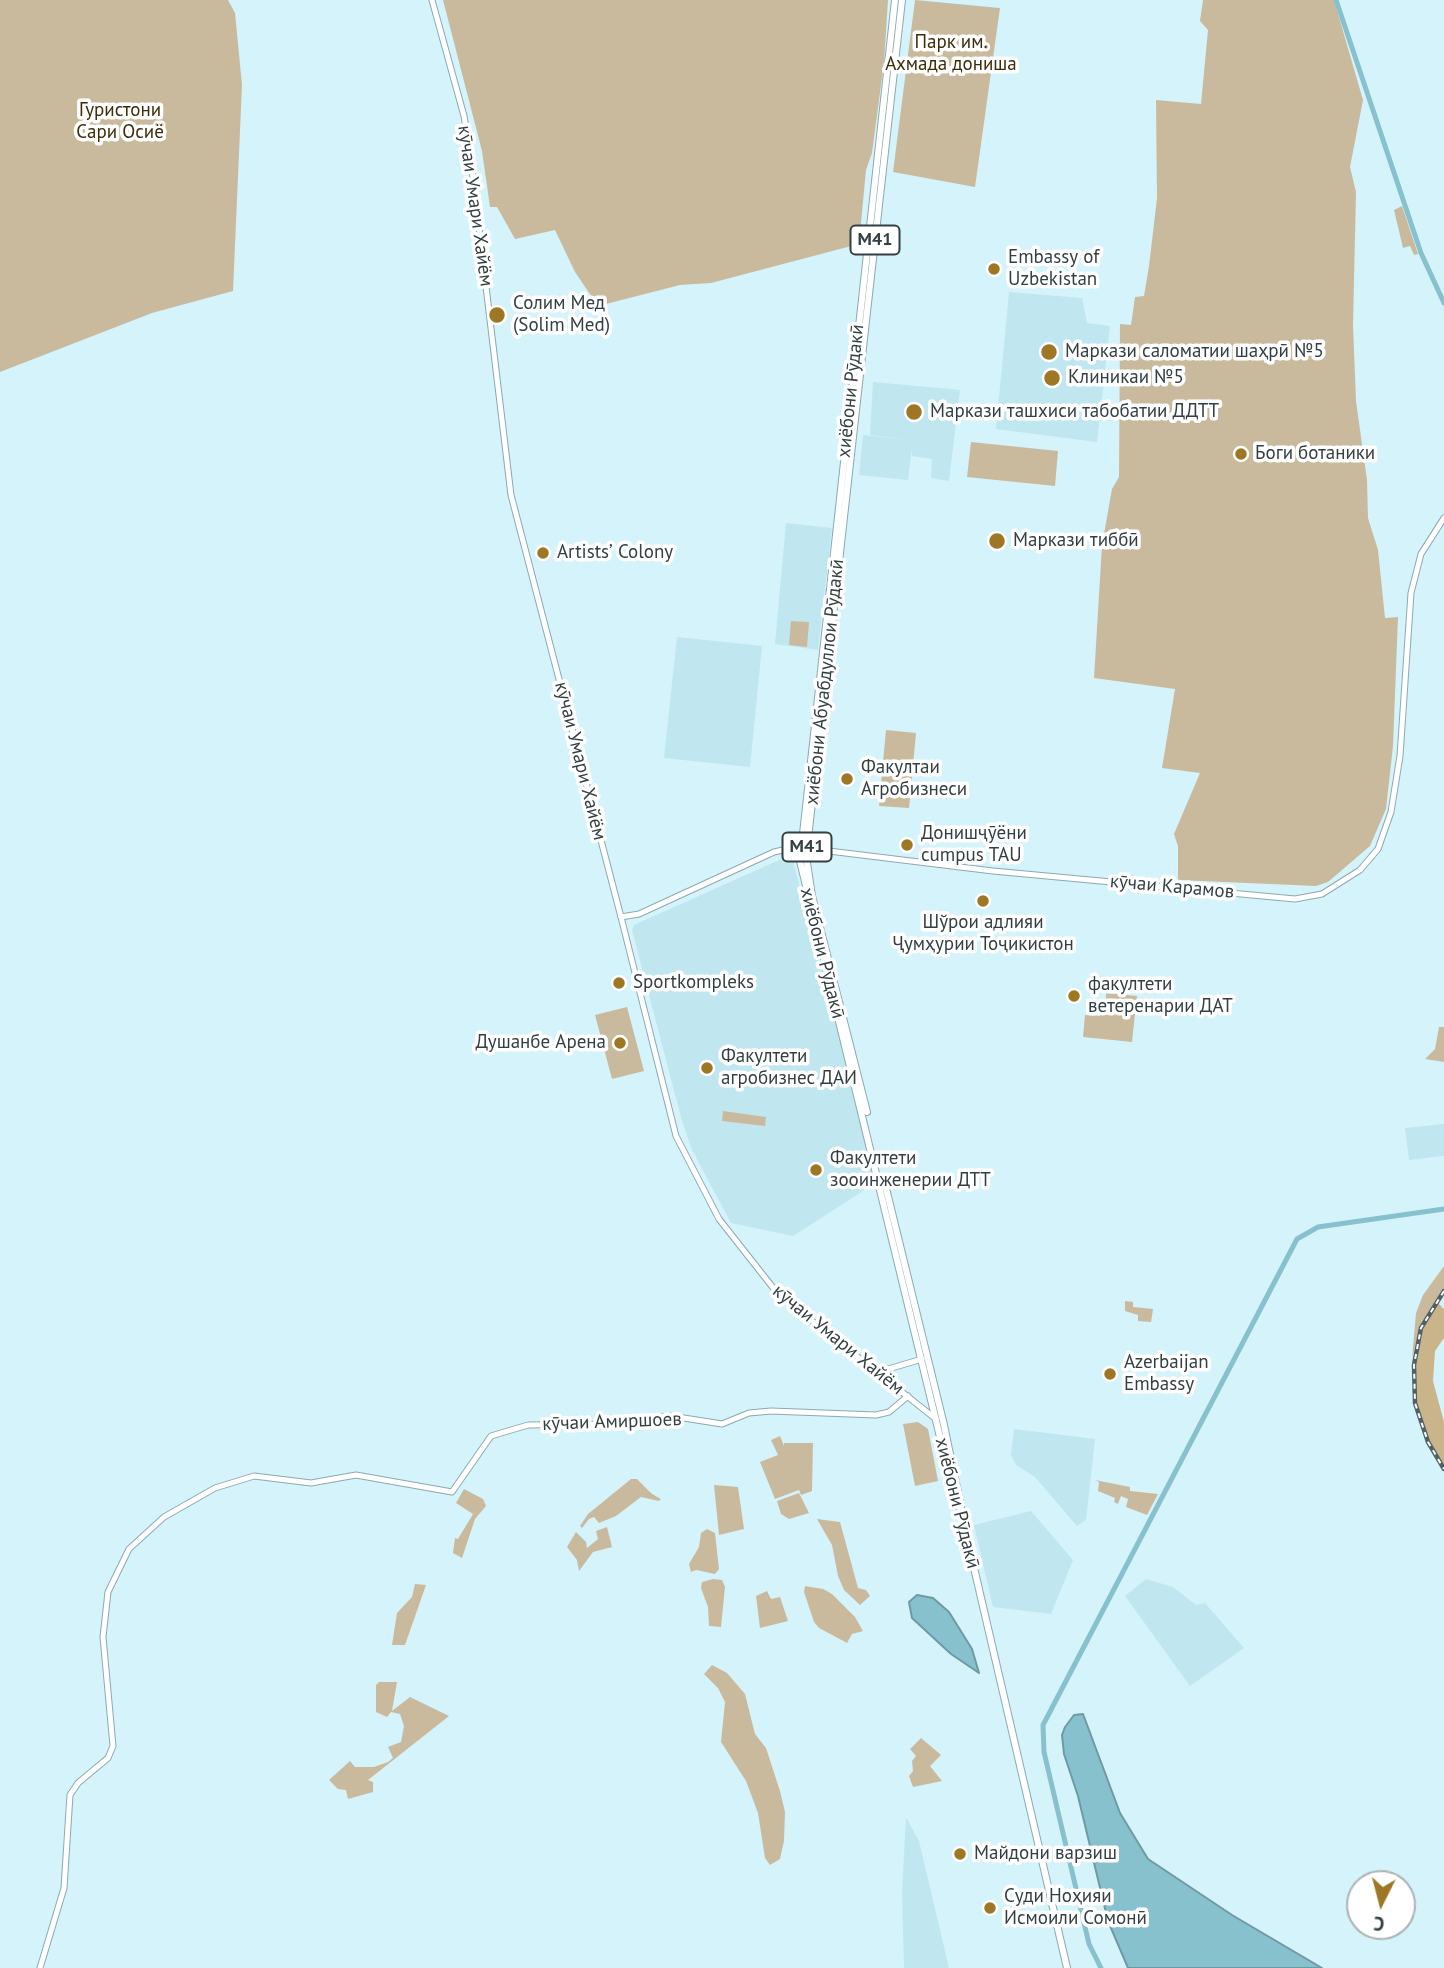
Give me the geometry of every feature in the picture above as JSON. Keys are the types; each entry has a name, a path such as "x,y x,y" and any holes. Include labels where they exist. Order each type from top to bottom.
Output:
{"highway":[{"name":"хиёбони Рӯдакӣ","path":"804,848 895,0"},
{"name":"хиёбони Абуабдуллои Рӯдакӣ","path":"902,0 804,848 815,905 925,1358 944,1424 962,1516"},
{"name":"хиёбони Рӯдакӣ","path":"925,1358 937,1419 1067,1968"}],"main road":[{"name":"кӯчаи Умари Хайём","path":"432,0 464,116 470,153 510,495 676,1136 719,1219 778,1294 875,1373 944,1424"},
{"name":"кӯчаи Карамов","path":"621,917 639,914 774,852 804,848 993,871 1295,899 1322,894 1342,884 1360,870 1378,849 1391,812 1400,756 1411,593 1421,554 1444,518"},
{"path":"875,1373 925,1358"},
{"name":"кӯчаи Амиршоев","path":"40,1968 64,1888 70,1795 78,1783 101,1766 112,1753 103,1615 108,1592 129,1549 151,1526 189,1502 229,1482 254,1476 311,1483 356,1475 452,1492 491,1436 528,1425 599,1424 671,1416 722,1423 749,1413 771,1410 876,1416 889,1412 908,1396"}],"shaded area":[{"name":"Клиникаи №5","path":"1009,292 1082,298 1087,323 1110,326 1097,442 996,429"},
{"name":"Маркази ташхиси табобатии ДДТТ","path":"873,382 960,390 949,481 931,478 932,459 912,456 912,448 908,480 859,475 863,435 913,440 870,435"},
{"path":"786,523 832,528 818,650 775,644"},
{"path":"677,637 762,646 750,767 664,758"},
{"path":"786,857 793,861 877,1182 793,1236 731,1223 692,1150 632,930 634,925"},
{"path":"1444,1124 1444,1156 1409,1160 1405,1128"},
{"path":"1437,1302 1444,1309 1444,1338 1435,1351 1433,1381 1444,1422 1444,1469 1429,1442 1416,1403 1416,1365 1423,1328"},
{"path":"1014,1429 1095,1439 1086,1520 1077,1526 1035,1477 1016,1465 1011,1455"},
{"path":"1031,1511 1073,1560 1051,1614 993,1607 974,1525"},
{"path":"1146,1579 1173,1587 1196,1605 1205,1603 1244,1648 1190,1686 1125,1596"},
{"path":"917,1595 933,1598 949,1612 972,1649 979,1673 951,1654 912,1618 909,1602"},
{"path":"1083,1714 1120,1813 1148,1859 1232,1915 1322,1968 1128,1968 1108,1921 1078,1796 1064,1754 1062,1735 1065,1727 1074,1715"},
{"path":"906,1817 919,1841 949,1968 904,1968 902,1892"}],"green space":[{"name":"Гуристони Сари Осиё","path":"0,0 228,0 235,13 242,85 233,291 152,313 0,372"},
{"path":"443,0 888,0 884,62 872,153 866,170 859,244 711,283 680,285 598,306 575,272 555,230 515,239 497,207 490,207 482,151"},
{"name":"Парк им. Ахмада дониша","path":"915,0 1000,8 975,187 893,172"},
{"name":"Боги ботаники","path":"1203,0 1334,0 1363,100 1350,167 1356,192 1353,325 1356,401 1367,480 1368,518 1378,550 1385,618 1398,617 1393,746 1386,809 1370,846 1328,882 1316,886 1178,880 1178,846 1174,834 1200,773 1162,768 1175,689 1094,678 1102,545 1112,489 1119,477 1120,324 1131,325 1135,297 1144,296 1149,266 1157,198 1156,100 1201,104 1208,30 1200,21"},
{"path":"1402,206 1418,254 1414,255 1410,246 1403,248 1394,210"},
{"path":"971,442 1058,451 1055,486 967,477"},
{"path":"791,621 809,622 807,647 789,645"},
{"path":"886,730 916,733 909,808 879,806"},
{"path":"1106,993 1137,996 1132,1042 1083,1037 1085,1015 1100,1016 1101,1000 1106,1000"},
{"name":"Душанбе Арена","path":"627,1007 644,1071 612,1079 595,1015"},
{"path":"1439,1027 1444,1027 1444,1062 1425,1059 1435,1049"},
{"path":"723,1111 766,1117 765,1126 722,1121"},
{"path":"1444,1266 1444,1289 1420,1327 1412,1359 1416,1313 1423,1295"},
{"path":"1125,1301 1133,1302 1133,1307 1153,1309 1151,1322 1138,1321 1138,1315 1125,1311"},
{"path":"918,1422 928,1429 938,1481 915,1486 903,1424"},
{"path":"780,1436 784,1446 784,1443 813,1443 812,1491 801,1495 799,1490 775,1499 760,1462 778,1455 771,1440"},
{"path":"631,1479 637,1479 661,1499 659,1501 641,1497 616,1516 599,1523 594,1517 582,1528 580,1526 588,1514"},
{"path":"1095,1480 1130,1487 1130,1491 1158,1494 1147,1515 1126,1507 1128,1499 1121,1496 1118,1504 1114,1502 1115,1498 1098,1491 1099,1482"},
{"path":"714,1485 738,1487 744,1529 719,1535"},
{"path":"464,1489 483,1499 486,1506 475,1519 462,1558 453,1553 455,1538 458,1539 473,1514 456,1503"},
{"path":"799,1493 809,1513 789,1519 781,1514 777,1501"},
{"path":"817,1519 840,1522 858,1588 866,1590 870,1596 860,1605 844,1590 838,1576 832,1545"},
{"path":"607,1527 612,1547 593,1552 579,1571 577,1560 567,1547 576,1532 586,1542 587,1548 598,1539 596,1531"},
{"path":"707,1529 715,1533 719,1569 715,1574 696,1570 691,1572 689,1564 699,1547 701,1533"},
{"path":"722,1580 725,1587 721,1627 709,1626 708,1607 701,1588 702,1582"},
{"path":"415,1584 426,1585 405,1645 392,1645 397,1613 412,1597"},
{"path":"805,1586 823,1589 832,1594 855,1617 863,1631 852,1634 847,1643 819,1628 814,1622 804,1592"},
{"path":"767,1591 771,1599 780,1597 788,1621 760,1628 756,1596"},
{"path":"712,1665 727,1673 745,1694 755,1734 766,1748 780,1791 785,1812 784,1841 780,1859 770,1865 765,1858 758,1813 746,1781 721,1742 725,1702 718,1688 704,1674"},
{"path":"379,1682 397,1682 392,1711 410,1697 449,1716 368,1780 373,1782 373,1792 348,1799 346,1790 338,1789 329,1780 350,1761 355,1767 374,1767 388,1762 393,1758 388,1747 401,1742 404,1726 400,1714 391,1712 387,1717 376,1712 376,1685"},
{"path":"921,1738 941,1755 930,1766 942,1781 913,1787 909,1776 913,1771 912,1761 916,1756 910,1749"}],"waterway":[{"path":"1336,0 1421,253 1444,303"},
{"path":"1101,1968 1089,1944 1044,1752 1043,1725 1297,1239 1318,1227 1444,1209"}],"railway":[{"path":"1444,1291 1421,1328 1414,1365 1415,1403 1428,1442 1444,1469"}],"place":[{"name":"Embassy of Uzbekistan","path":"994,269"},
{"name":"Солим Мед (Solim Med)","path":"497,315"},
{"name":"Маркази саломатии шаҳрӣ №5","path":"1049,352"},
{"name":"Клиникаи №5","path":"1052,378"},
{"name":"Маркази ташхиси табобатии ДДТТ","path":"914,412"},
{"name":"Боги ботаники","path":"1241,454"},
{"name":"Маркази тиббӣ","path":"997,541"},
{"name":"Artists’ Colony","path":"543,553"},
{"name":"Факултаи Агробизнеси","path":"847,779"},
{"name":"Донишҷӯёни cumpus TAU","path":"907,845"},
{"name":"Шўрои адлияи Ҷумҳурии Тоҷикистон","path":"983,901"},
{"name":"Sportkompleks","path":"619,983"},
{"name":"факултети ветеренарии ДАТ","path":"1074,996"},
{"name":"Душанбе Арена","path":"620,1043"},
{"name":"Факултети агробизнес ДАИ","path":"707,1068"},
{"name":"Факултети зооинженерии ДТТ","path":"816,1170"},
{"name":"Azerbaijan Embassy","path":"1110,1374"},
{"name":"Майдони варзиш","path":"960,1854"},
{"name":"Суди Ноҳияи Исмоили Сомонӣ","path":"990,1908"}]}
